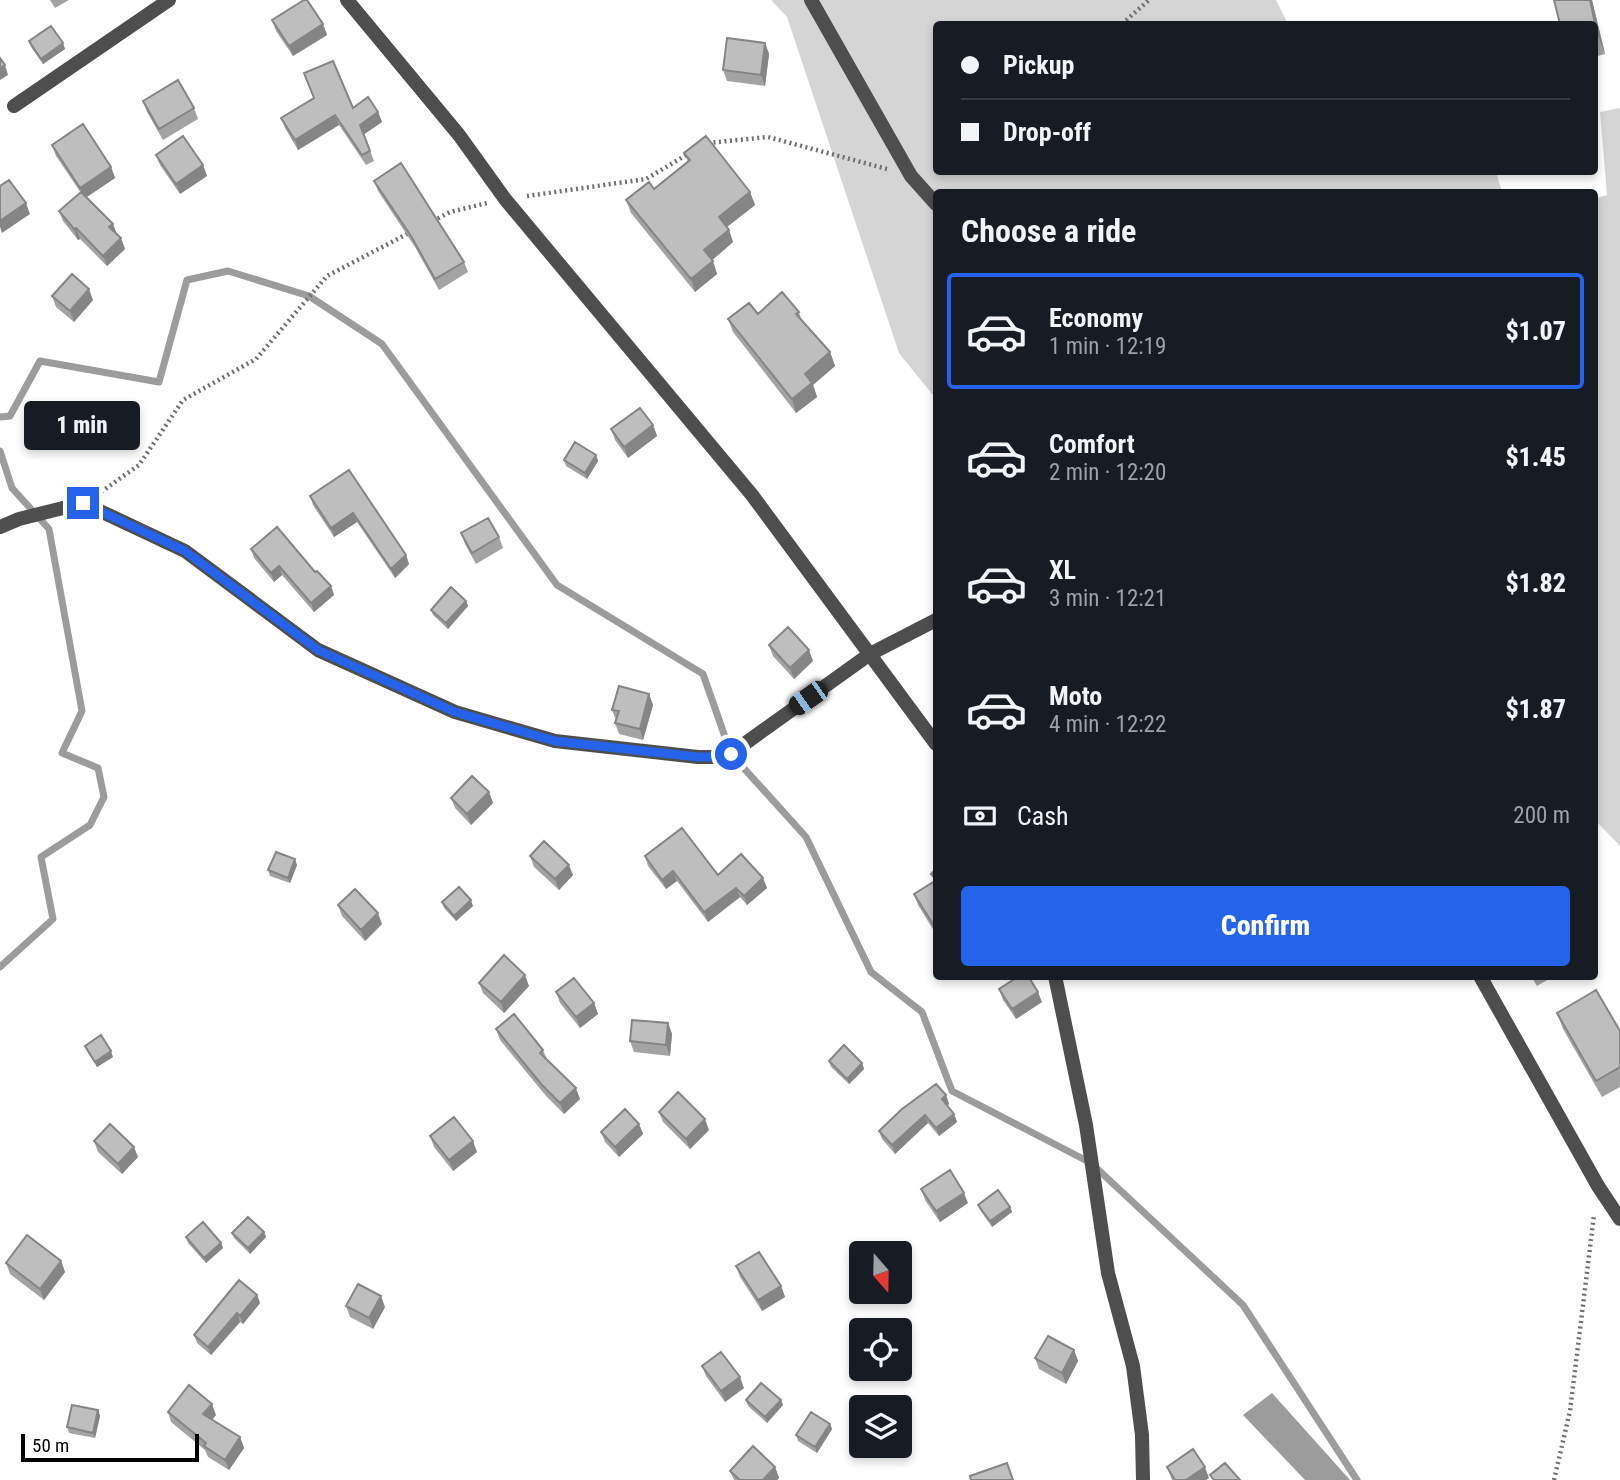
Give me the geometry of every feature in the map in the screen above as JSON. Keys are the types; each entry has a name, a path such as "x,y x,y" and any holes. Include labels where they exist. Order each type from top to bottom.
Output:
{"street":[{"path":"14,106 169,0"},
{"path":"347,0 452,126 505,199 752,495 933,740"},
{"path":"811,0 911,176 933,201"},
{"path":"0,527 19,519 83,503 185,551 318,650 455,712 555,741 698,757 726,757 870,654 933,622"},
{"path":"1056,980 1086,1125 1108,1273 1133,1366 1142,1435 1143,1480"},
{"path":"1482,980 1598,1186 1620,1219"}],"path":[{"path":"1125,21 1149,0"},
{"path":"705,144 768,136 911,176"},
{"path":"425,225 450,212 505,199 592,189 646,179 693,151"},
{"path":"83,503 139,465 183,400 256,359 327,276 413,231"},
{"path":"1554,1480 1570,1411 1598,1186"}],"shaded area":[{"path":"771,0 1276,0 1286,21 933,21 933,175 1497,175 1501,189 933,189 933,395 899,353 787,17"},
{"path":"1620,108 1620,846 1598,823 1598,198 1607,195 1600,112"},
{"path":"1272,1393 1350,1480 1305,1480 1243,1415"}],"building":[{"path":"307,0 323,24 289,46 272,20"},
{"path":"1554,0 1590,0 1594,21 1559,21"},
{"path":"51,26 63,43 41,59 29,41"},
{"path":"727,38 765,43 761,75 723,70"},
{"path":"333,61 353,108 368,97 378,112 360,125 370,151 362,155 335,115 295,140 281,118 314,98 304,73"},
{"path":"178,80 194,108 159,129 143,101"},
{"path":"83,124 111,167 80,188 52,145"},
{"path":"183,136 203,165 176,184 156,155"},
{"path":"706,136 750,192 719,217 729,230 704,250 713,261 691,279 626,200 649,182 654,189 690,160 684,153"},
{"path":"401,163 464,262 435,279 411,236 374,181"},
{"path":"9,180 26,203 0,221 0,186"},
{"path":"81,192 113,224 109,227 121,238 103,256 59,211"},
{"path":"72,274 89,289 70,311 52,296"},
{"path":"782,292 799,312 796,314 830,352 805,374 812,383 792,399 728,319 749,303 758,314"},
{"path":"640,408 653,425 624,447 611,429"},
{"path":"575,442 596,455 585,473 564,460"},
{"path":"349,470 406,555 391,569 353,513 331,528 310,496"},
{"path":"488,518 499,537 472,553 461,533"},
{"path":"277,527 315,572 331,586 311,603 279,566 271,573 251,549"},
{"path":"451,587 466,601 446,623 431,610"},
{"path":"788,627 809,650 790,668 769,645"},
{"path":"619,686 649,694 640,729 615,723 619,711 612,710"},
{"path":"472,776 489,792 467,814 451,798"},
{"path":"682,828 718,875 741,854 763,878 744,896 736,888 704,912 673,871 662,880 645,856"},
{"path":"544,841 569,865 555,879 530,856"},
{"path":"276,852 295,859 288,878 268,870"},
{"path":"933,882 933,924 914,894"},
{"path":"459,887 471,900 454,916 442,902"},
{"path":"355,889 378,913 361,930 338,905"},
{"path":"504,955 525,975 501,1002 479,983"},
{"path":"574,978 594,1003 576,1017 556,992"},
{"path":"1013,980 1030,980 1038,992 1012,1009 999,989"},
{"path":"1596,990 1620,1031 1620,1067 1596,1081 1557,1013"},
{"path":"514,1014 543,1050 540,1053 576,1088 560,1103 496,1029"},
{"path":"632,1020 668,1023 666,1045 630,1041"},
{"path":"101,1035 111,1051 95,1062 85,1046"},
{"path":"844,1045 862,1063 847,1079 829,1061"},
{"path":"936,1084 946,1095 942,1099 954,1114 936,1128 925,1115 892,1145 879,1131 902,1109"},
{"path":"678,1092 705,1119 686,1139 659,1112"},
{"path":"625,1109 639,1124 615,1147 601,1132"},
{"path":"454,1117 473,1141 449,1160 430,1136"},
{"path":"110,1124 134,1147 118,1164 94,1141"},
{"path":"950,1170 964,1193 936,1211 921,1189"},
{"path":"998,1190 1010,1207 990,1221 978,1205"},
{"path":"248,1217 264,1232 248,1248 232,1233"},
{"path":"203,1222 221,1243 204,1258 186,1237"},
{"path":"27,1235 61,1261 40,1289 6,1263"},
{"path":"759,1252 781,1286 758,1300 736,1266"},
{"path":"239,1280 257,1295 240,1316 237,1313 208,1347 194,1335"},
{"path":"358,1284 381,1296 369,1318 346,1306"},
{"path":"1048,1336 1074,1350 1062,1373 1035,1358"},
{"path":"721,1352 740,1377 721,1391 702,1366"},
{"path":"761,1383 781,1400 765,1417 746,1400"},
{"path":"189,1385 212,1404 203,1414 240,1437 225,1460 204,1446 206,1443 168,1412"},
{"path":"72,1405 98,1410 93,1433 67,1427"},
{"path":"811,1412 830,1424 815,1447 796,1435"},
{"path":"753,1446 775,1467 763,1480 740,1480 730,1471"},
{"path":"1193,1449 1205,1467 1186,1480 1175,1480 1167,1467"},
{"path":"1007,1463 1013,1480 971,1480 970,1476"},
{"path":"1225,1463 1240,1480 1214,1480 1210,1475"}],"waterway":[{"path":"0,417 10,416 40,361 159,382 187,280 228,271 309,296 382,344 557,585 703,674 731,754 806,837 871,972 922,1012 952,1091 1091,1163 1243,1305 1357,1480"},
{"path":"0,451 12,488 49,529 82,711 62,753 98,768 104,797 90,825 41,857 53,919 0,967"}],"route":[{"path":"83,503 185,551 318,650 455,712 555,741 698,757 726,757 731,754"}]}
